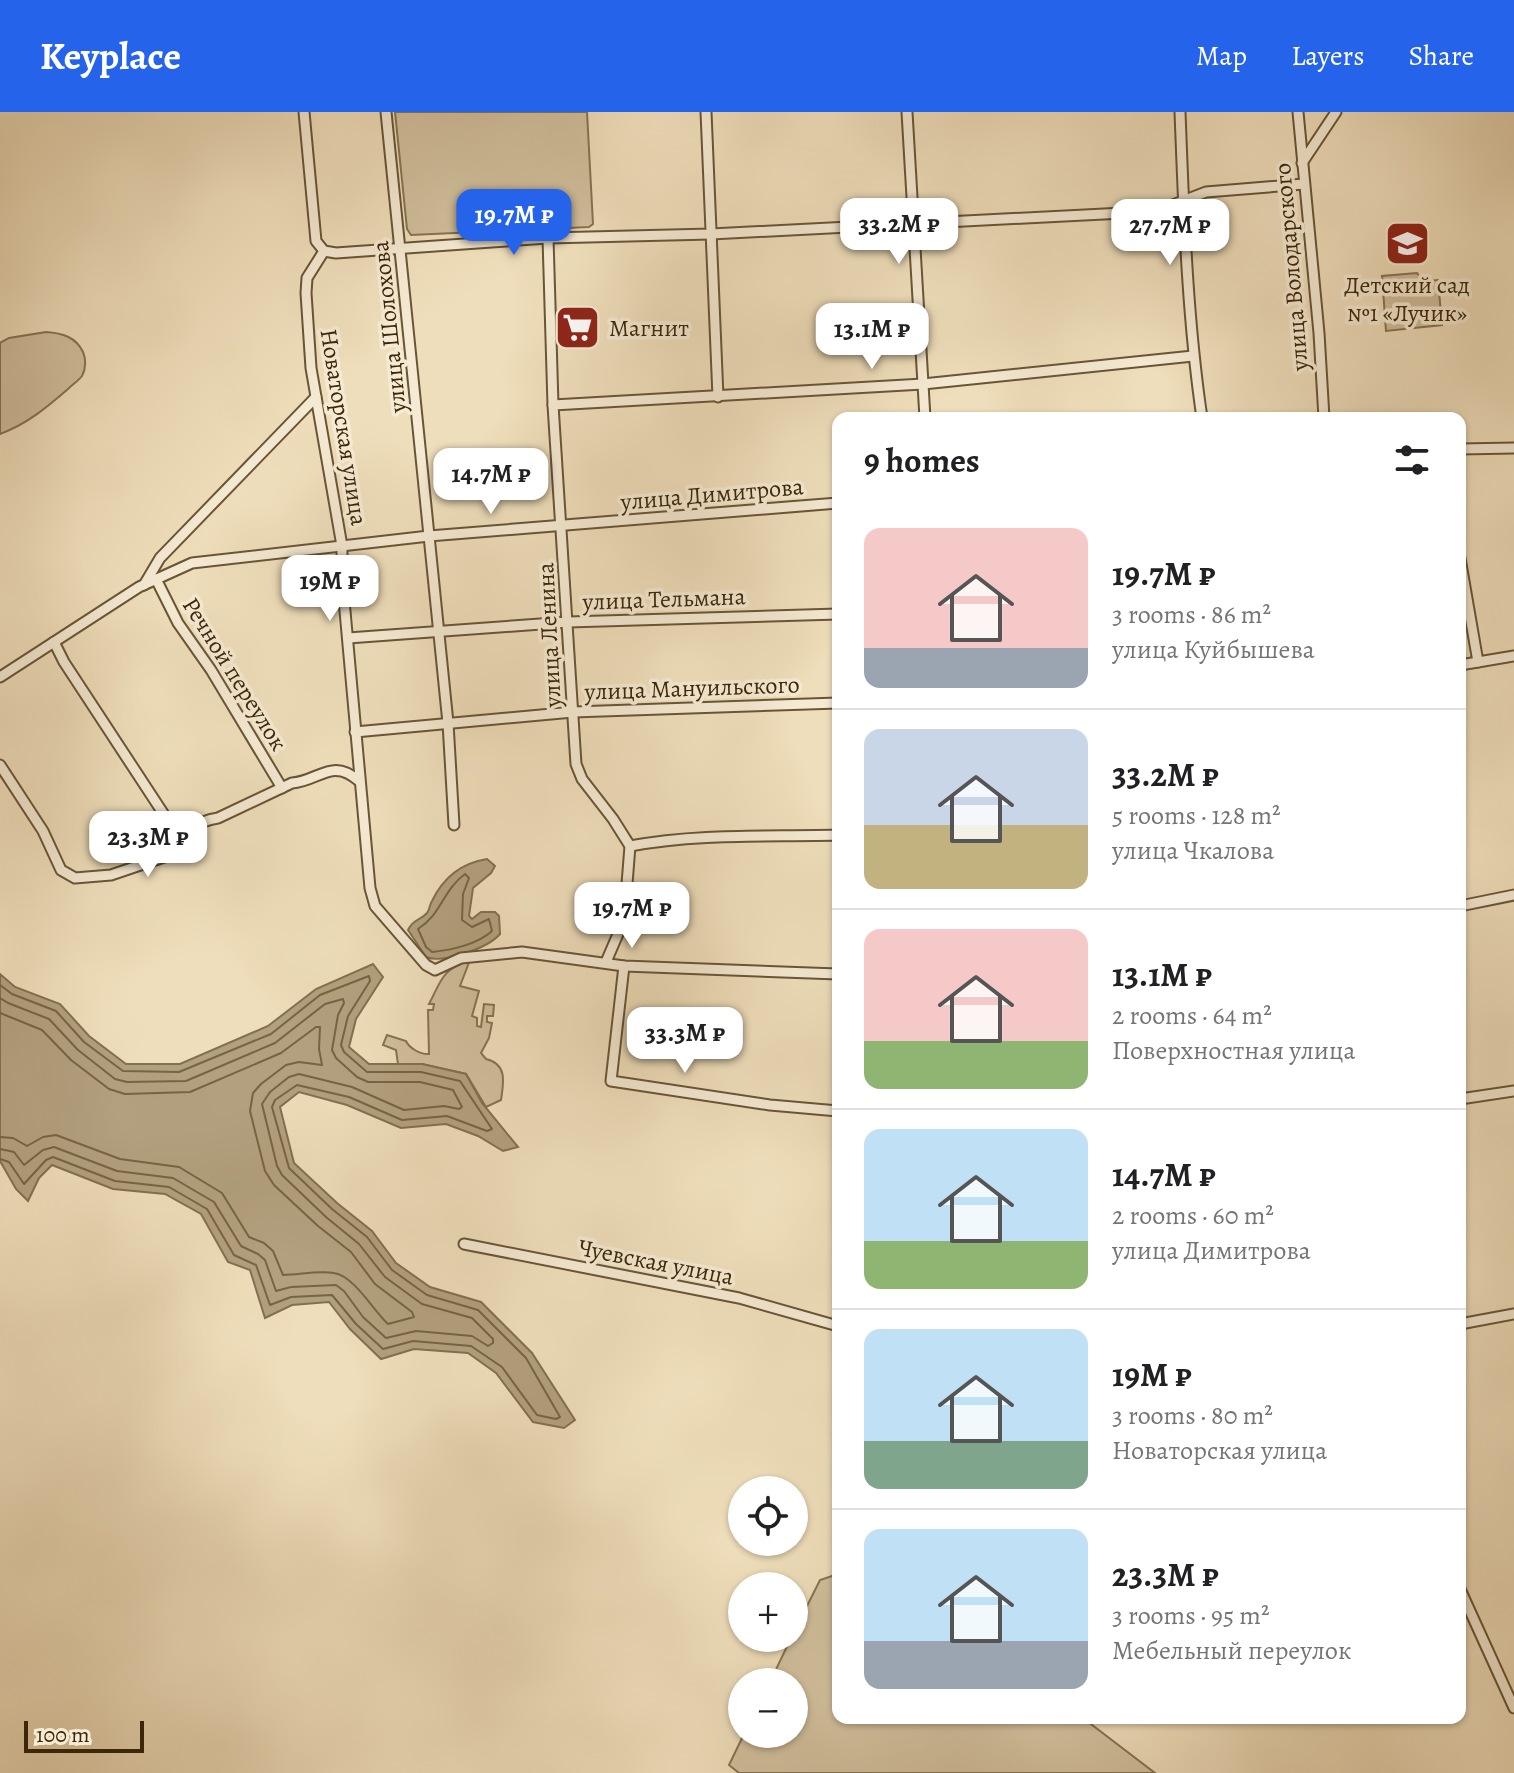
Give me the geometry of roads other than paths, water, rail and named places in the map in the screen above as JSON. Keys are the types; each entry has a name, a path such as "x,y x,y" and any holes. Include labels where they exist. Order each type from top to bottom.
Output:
{"street":[{"path":"304,112 316,241 324,251 336,253 548,238 711,234 1143,212 1226,189 1304,184"},
{"name":"улица Шолохова","path":"386,112 448,723 454,825"},
{"path":"706,112 718,397"},
{"path":"907,112 925,412"},
{"path":"1180,112 1193,356 1201,412"},
{"name":"улица Володарского","path":"1298,112 1324,412"},
{"path":"1302,163 1336,112"},
{"name":"улица Ленина","path":"548,238 553,405 576,764 582,779 630,846"},
{"name":"Новаторская улица","path":"324,251 311,268 306,286 311,368 342,546 359,781 370,888 375,906 426,965 435,970 461,958 503,952 606,962"},
{"path":"553,405 923,384 1193,356"},
{"path":"144,585 160,558 316,397"},
{"path":"1466,449 1514,448"},
{"name":"улица Димитрова","path":"0,677 144,585 192,563 429,536 832,504"},
{"name":"Речной переулок","path":"156,579 178,623 211,670 282,788"},
{"path":"1466,593 1478,662"},
{"name":"улица Тельмана","path":"348,638 568,622 832,614"},
{"path":"54,642 180,839"},
{"path":"1466,664 1514,656"},
{"name":"улица Мануильского","path":"355,732 573,712 832,703"},
{"path":"0,765 43,831 61,870 75,878 111,875 170,855 180,839 205,820 227,815 327,770 348,771 359,781"},
{"path":"832,835 726,835 666,839 630,846 625,909 606,962 624,966 832,974"},
{"path":"1466,905 1514,895"},
{"path":"624,966 611,1081 770,1105 832,1110"},
{"path":"1466,1098 1514,1091"},
{"name":"Чуевская улица","path":"464,1244 739,1298 832,1324"},
{"path":"1466,1323 1514,1314"},
{"path":"1466,1602 1514,1708"}],"water":[{"path":"487,859 495,866 473,888 469,916 472,919 481,912 495,912 499,916 500,934 465,953 434,959 426,957 408,930 410,926 427,913 436,893 454,873 469,864"},
{"path":"373,964 383,977 356,1019 349,1047 369,1064 422,1064 466,1074 482,1103 518,1147 503,1151 478,1136 446,1124 401,1128 347,1105 299,1092 280,1107 294,1163 372,1231 396,1263 430,1287 481,1302 532,1353 575,1420 564,1428 533,1422 496,1373 468,1353 414,1349 381,1359 350,1329 329,1302 292,1305 265,1318 250,1270 228,1262 201,1214 165,1194 113,1189 52,1165 39,1178 28,1201 16,1189 0,1161 0,974 15,987 60,1004 89,1036 126,1064 180,1064 268,1026 316,989"}],"place":[{"name":"Детский сад №1 «Лучик»","path":"1407,243"},
{"name":"Магнит","path":"578,328"}]}
